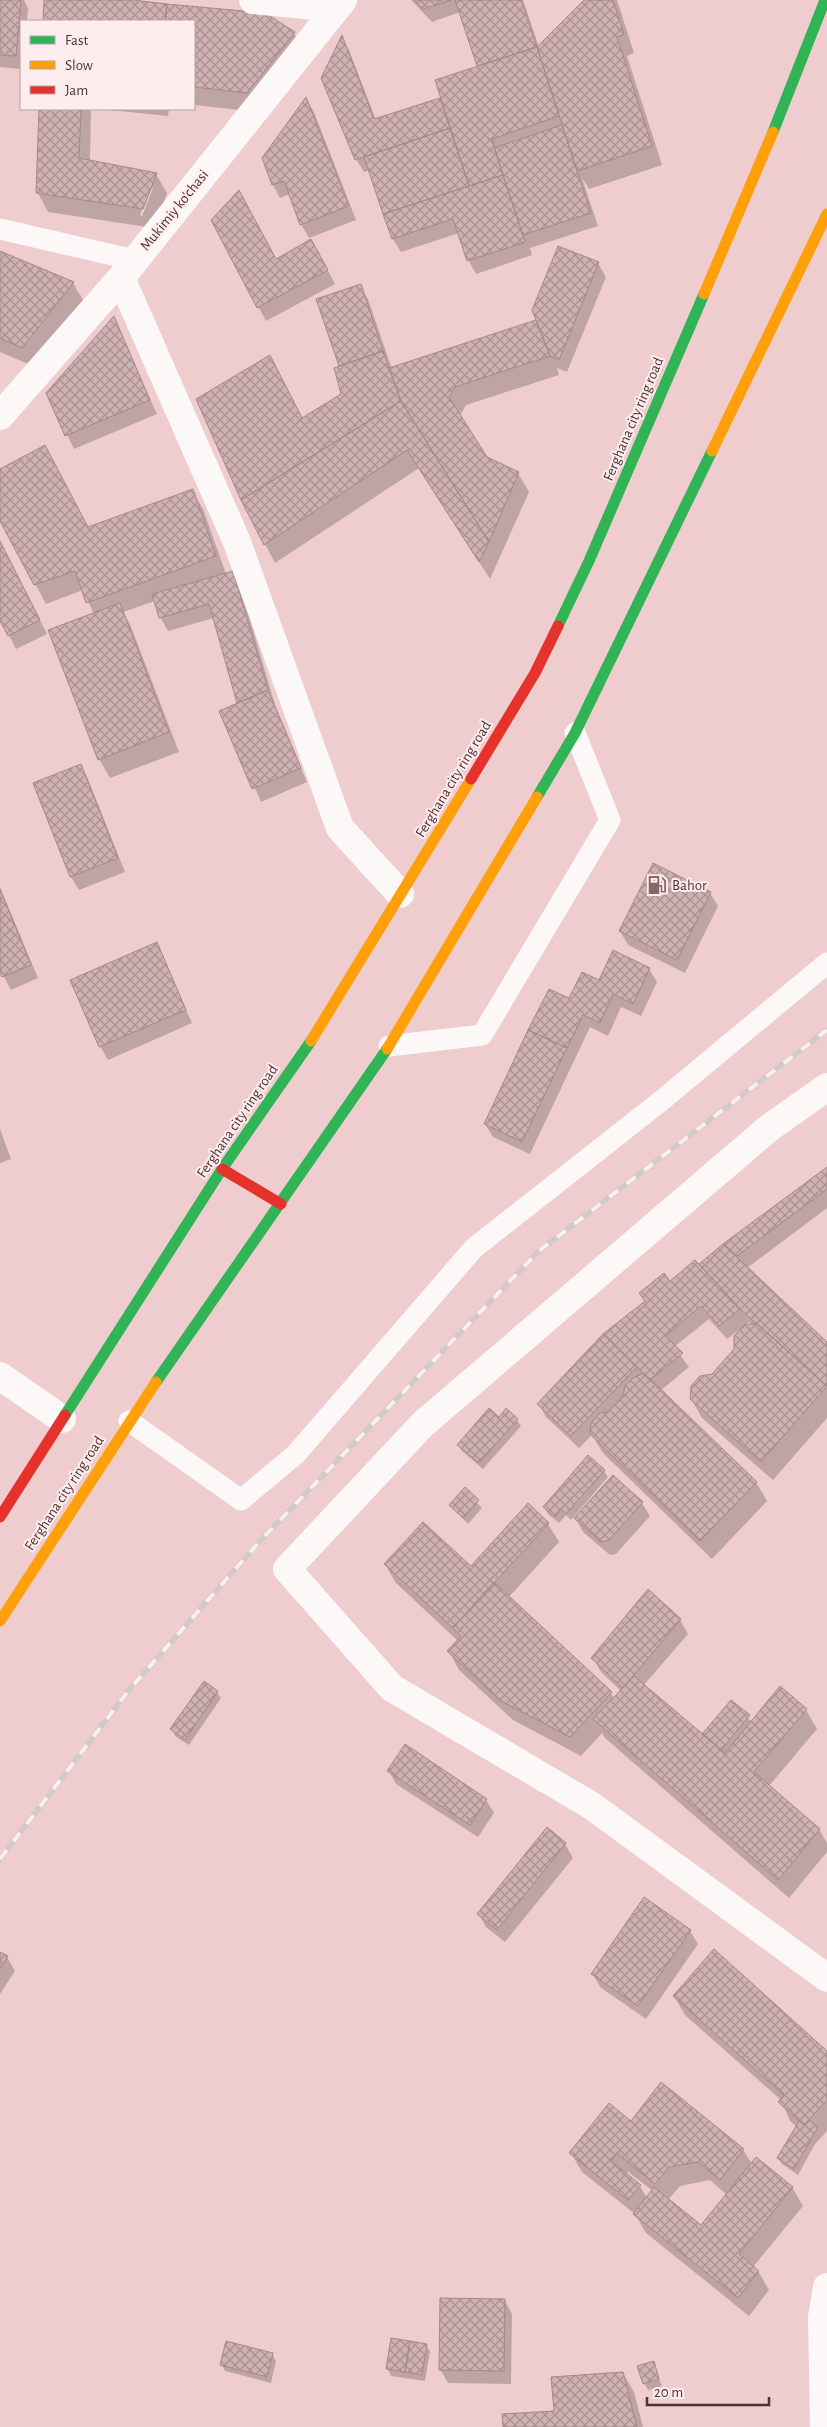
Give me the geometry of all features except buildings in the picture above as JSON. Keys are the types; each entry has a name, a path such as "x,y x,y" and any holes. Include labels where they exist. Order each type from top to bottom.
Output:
{"highway":[{"name":"Ferghana city ring road","path":"0,1517 222,1169 327,1018 400,894 535,673 590,560 757,172 825,0"},
{"name":"Ferghana city ring road","path":"0,1621 129,1421 389,1046 575,733 827,214"},
{"path":"222,1169 281,1204"}],"street":[{"path":"253,0 340,4"},
{"name":"Mukimiy ko'chasi","path":"0,416 128,269 340,4"},
{"path":"128,269 237,542 340,828 400,894"},
{"path":"827,1088 769,1128 423,1424 287,1569 392,1688 592,1806 827,1978"},
{"path":"0,1376 62,1419"},
{"path":"824,2427 822,2317 827,2287"}],"lane":[{"path":"0,229 128,269"},
{"path":"389,1046 482,1035 605,829 610,820 575,733"},
{"path":"129,1421 241,1500 296,1454 474,1248 661,1101 827,963"}],"railway":[{"path":"0,1859 129,1690 259,1542 539,1251 827,1030"}],"traffic: fast":[{"path":"773,132 825,0"},
{"path":"558,626 589,561 704,294"},
{"path":"537,797 575,733 712,451"},
{"path":"65,1415 222,1169 311,1041"},
{"path":"156,1382 387,1049"}],"traffic: slow":[{"path":"704,294 773,132"},
{"path":"712,451 827,214"},
{"path":"311,1041 471,779"},
{"path":"387,1049 537,797"},
{"path":"0,1621 156,1382"}],"traffic: jam":[{"path":"471,779 535,673 558,626"},
{"path":"222,1169 281,1204"},
{"path":"0,1517 65,1415"}],"place":[{"name":"Bahor","path":"657,885"}]}
